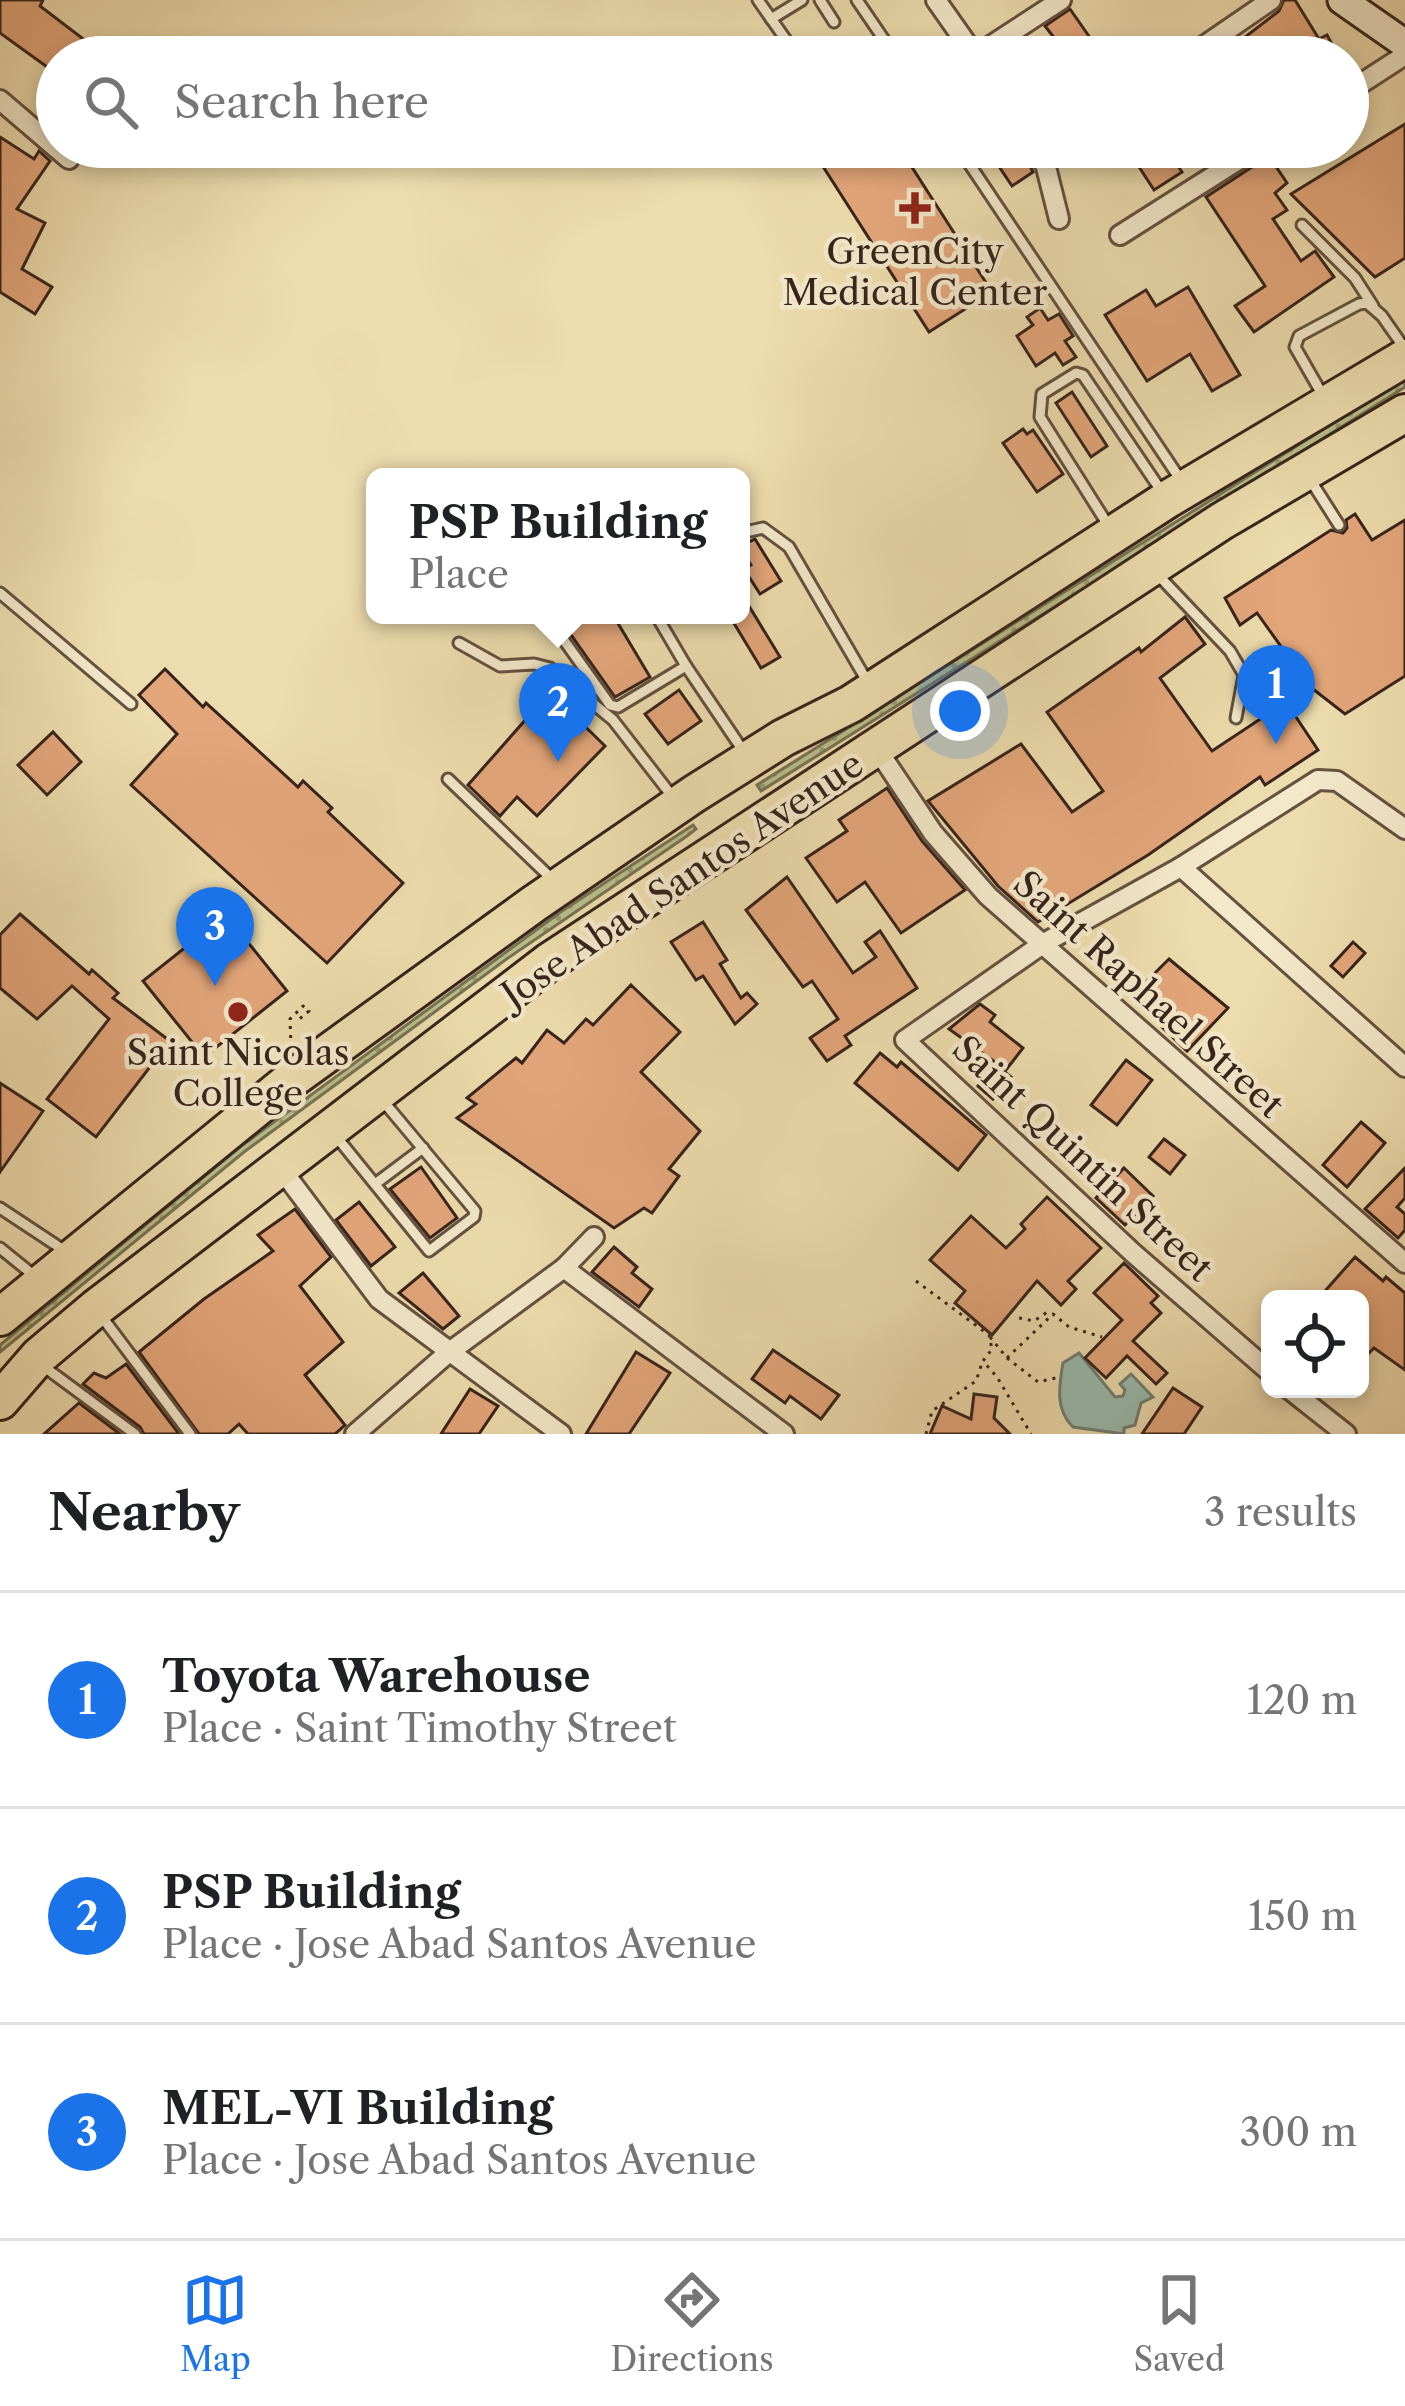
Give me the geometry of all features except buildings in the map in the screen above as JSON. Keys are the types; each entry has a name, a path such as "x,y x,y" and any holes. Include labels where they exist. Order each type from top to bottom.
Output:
{"highway":[{"name":"Jose Abad Santos Avenue","path":"0,1317 292,1079 560,886 782,738 872,691 1405,353"},
{"name":"Jose Abad Santos Avenue","path":"0,1401 37,1358 96,1308 550,961 1151,568 1405,412"},
{"path":"760,824 747,797 748,784 786,753 782,738"},
{"path":"638,904 653,868 701,829 704,816 687,800"},
{"path":"0,1374 37,1358"}],"main road":[{"path":"1342,0 1405,44"}],"street":[{"path":"936,0 961,36"},
{"path":"1005,36 1060,0"},
{"path":"1218,36 1271,0"},
{"path":"1369,78 1405,55"},
{"path":"0,100 36,131"},
{"path":"1049,168 1060,219"},
{"path":"1120,235 1226,168"},
{"name":"Saint Raphael Street","path":"878,749 964,873 1405,1263"},
{"path":"1044,943 1181,867 1318,780 1337,781 1405,829"},
{"path":"1181,867 1405,1067"},
{"name":"Saint Quintin Street","path":"1044,943 905,1040 1133,1253 1261,1364"},
{"path":"279,1166 379,1299 561,1434"},
{"path":"355,1434 448,1353 564,1268 594,1237"},
{"path":"564,1268 784,1434"},
{"path":"1300,1398 1346,1434"}],"lane":[{"path":"771,19 802,0"},
{"path":"820,0 834,22"},
{"path":"857,0 881,36"},
{"path":"761,1 783,36"},
{"path":"972,168 1107,373 1177,494"},
{"path":"1301,225 1355,278 1405,353"},
{"path":"1328,404 1294,341 1359,304 1373,306"},
{"path":"1114,535 1040,417 1038,403 1053,386 1076,373 1089,383 1177,494"},
{"path":"1089,383 1107,373"},
{"path":"1304,471 1339,525"},
{"path":"750,531 763,528 789,547 872,691"},
{"path":"1151,568 1244,675 1236,718"},
{"path":"0,593 130,704"},
{"path":"552,624 610,705 618,707 686,666"},
{"path":"661,624 749,759"},
{"path":"459,643 500,666 550,668 613,720 687,800"},
{"path":"448,779 560,886"},
{"path":"329,1128 429,1251 474,1217 475,1211 376,1092"},
{"path":"375,1184 423,1148"},
{"path":"0,1208 73,1256"},
{"path":"0,1248 42,1281"},
{"path":"96,1308 131,1361 190,1434"},
{"path":"37,1358 135,1434"}],"path":[{"path":"292,1079 290,1019 303,1006 309,1011 297,1021"},
{"path":"916,1281 1038,1382 1060,1377"},
{"path":"1007,1358 1056,1304"},
{"path":"1019,1318 1034,1321 1051,1312"},
{"path":"1051,1312 1069,1327 1102,1337"},
{"path":"926,1434 932,1412 976,1381 992,1349 988,1336"},
{"path":"983,1361 1031,1434"}],"green space":[{"path":"1405,378 1405,387 761,791 757,785"},
{"path":"693,825 696,829 687,836 508,958 244,1152 0,1352 0,1345 240,1147 562,911"}],"shaded area":[{"path":"1079,1353 1115,1397 1123,1396 1120,1384 1131,1374 1153,1397 1141,1403 1135,1425 1124,1428 1124,1434 1073,1427 1063,1413 1063,1363"}],"place":[{"name":"GreenCity Medical Center","path":"915,208"},
{"name":"Toyota Warehouse","path":"1276,744"},
{"name":"PSP Building","path":"558,762"},
{"name":"MEL-VI Building","path":"215,986"},
{"name":"Saint Nicolas College","path":"238,1012"}]}
